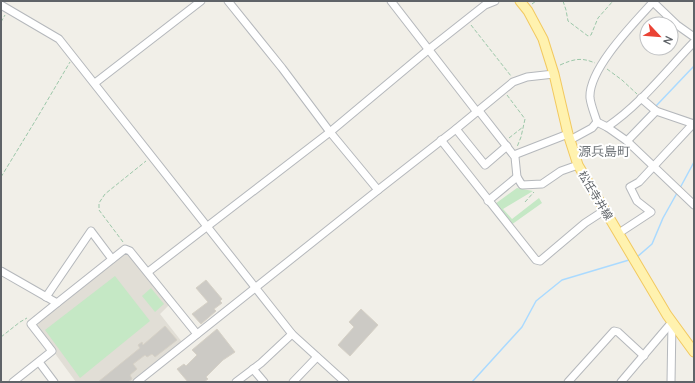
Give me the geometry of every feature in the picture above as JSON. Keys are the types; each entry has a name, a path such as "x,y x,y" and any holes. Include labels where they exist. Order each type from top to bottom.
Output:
{"main road":[{"name":"松任寺井線","path":"520,1 528,11 543,39 554,74 569,137 578,164 666,315 694,352"}],"street":[{"path":"95,83 201,1"},
{"path":"228,1 282,68 330,132 378,190"},
{"path":"391,1 428,50 514,155 517,177 522,185 542,184 561,171 578,164"},
{"path":"148,272 330,132 428,50 485,6 495,1"},
{"path":"692,200 680,192 627,141 598,122 590,99 591,88 597,73 606,59 623,36 653,1 677,25 694,37"},
{"path":"1,5 58,38 292,334 345,382"},
{"path":"607,127 641,98 694,42"},
{"path":"137,382 441,140 456,130 515,81 527,77 554,74"},
{"path":"619,233 651,212 637,201 630,187 639,182 654,167 693,124 656,111 641,98"},
{"path":"627,141 656,111"},
{"path":"514,155 569,137 578,136 592,128 598,122"},
{"path":"456,130 485,165 505,144"},
{"path":"441,140 536,260 540,260 586,222 605,210"},
{"path":"488,201 517,177"},
{"path":"46,296 91,231 112,259"},
{"path":"13,382 52,351 31,324 125,249 130,251 148,272 196,334"},
{"path":"1,271 57,303"},
{"path":"621,382 672,322"},
{"path":"670,381 672,322"},
{"path":"568,382 614,331 618,332 644,356"},
{"path":"236,382 292,334"},
{"path":"293,382 317,357"},
{"path":"39,362 54,382"},
{"path":"253,369 264,382"}],"path":[{"path":"563,1 568,21 588,36 591,35 598,18 613,1"},
{"path":"1,22 8,10"},
{"path":"467,20 515,81"},
{"path":"1,177 73,56"},
{"path":"503,90 525,119 514,155"},
{"path":"505,144 524,126"},
{"path":"125,249 123,240 99,210 99,203 105,194 152,156"},
{"path":"525,202 542,184"},
{"path":"1,337 27,317 31,324"}],"shaded area":[{"path":"123,254 130,255 169,305 160,314 182,342 132,382 76,382 37,329 39,322"}],"green space":[{"path":"517,188 533,191 503,209 512,219 539,198 542,203 511,225 495,204"},
{"path":"115,276 150,321 80,378 45,330"},
{"path":"151,288 164,304 155,312 142,296"}],"building":[{"path":"206,280 222,299 220,301 222,303 214,309 216,311 201,324 192,314 208,302 196,288"},
{"path":"361,309 378,325 350,356 338,345 354,327 349,322"},
{"path":"165,326 177,340 155,357 152,354 147,357 145,355 133,364 137,369 130,375 132,379 128,382 98,382 140,348 138,345 142,342 143,345"},
{"path":"217,329 235,352 223,360 206,377 208,379 204,382 188,382 177,369 184,364 186,366 197,355 192,350"}],"waterway":[{"path":"656,106 694,66"},
{"path":"626,137 651,111"},
{"path":"680,188 694,162"},
{"path":"637,257 652,244 663,218 677,193"},
{"path":"472,382 522,327 536,301 562,280 629,260"}],"district":[{"name":"源兵島町","path":"604,151"}]}
